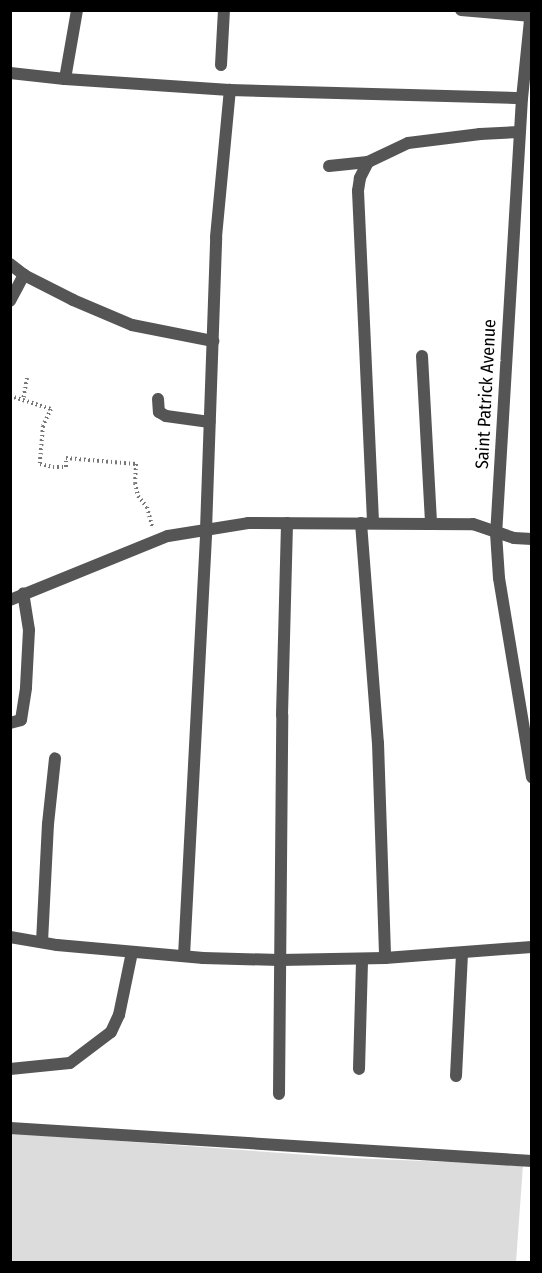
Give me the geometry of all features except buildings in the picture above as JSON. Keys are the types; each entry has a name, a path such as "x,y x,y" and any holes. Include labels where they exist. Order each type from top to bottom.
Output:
{"street":[{"path":"65,79 77,10"},
{"path":"222,65 224,10"},
{"path":"461,10 531,14"},
{"name":"Saint Patrick Avenue","path":"531,14 519,132 496,533 499,578 531,777"},
{"path":"10,73 230,90 522,98"},
{"path":"184,956 206,530 216,237 230,90"},
{"path":"329,166 368,162 408,143 480,134 519,132"},
{"path":"368,162 360,178 358,191 367,523 378,744 385,958"},
{"path":"10,264 24,275 73,300 132,325 213,341"},
{"path":"10,301 24,275"},
{"path":"422,356 431,523"},
{"path":"158,399 159,412 166,416 210,422"},
{"path":"10,600 159,540 248,523 473,524 496,533 531,539"},
{"path":"279,1094 282,715 287,523"},
{"path":"10,723 21,720 26,687 29,630 23,593"},
{"path":"42,942 48,824 55,758"},
{"path":"10,938 132,952 280,960 385,958 531,947"},
{"path":"10,1069 70,1063 111,1032 119,1015 132,952"},
{"path":"456,1076 462,953"},
{"path":"359,1069 362,959"},
{"path":"10,1128 531,1161"}],"path":[{"path":"22,400 27,378"},
{"path":"10,396 51,409 43,426 40,464 66,467 66,458 136,464 135,483 138,496 147,507 147,515 159,540"}],"shaded area":[{"path":"10,1133 351,1158 523,1165 516,1262 11,1262"}]}
